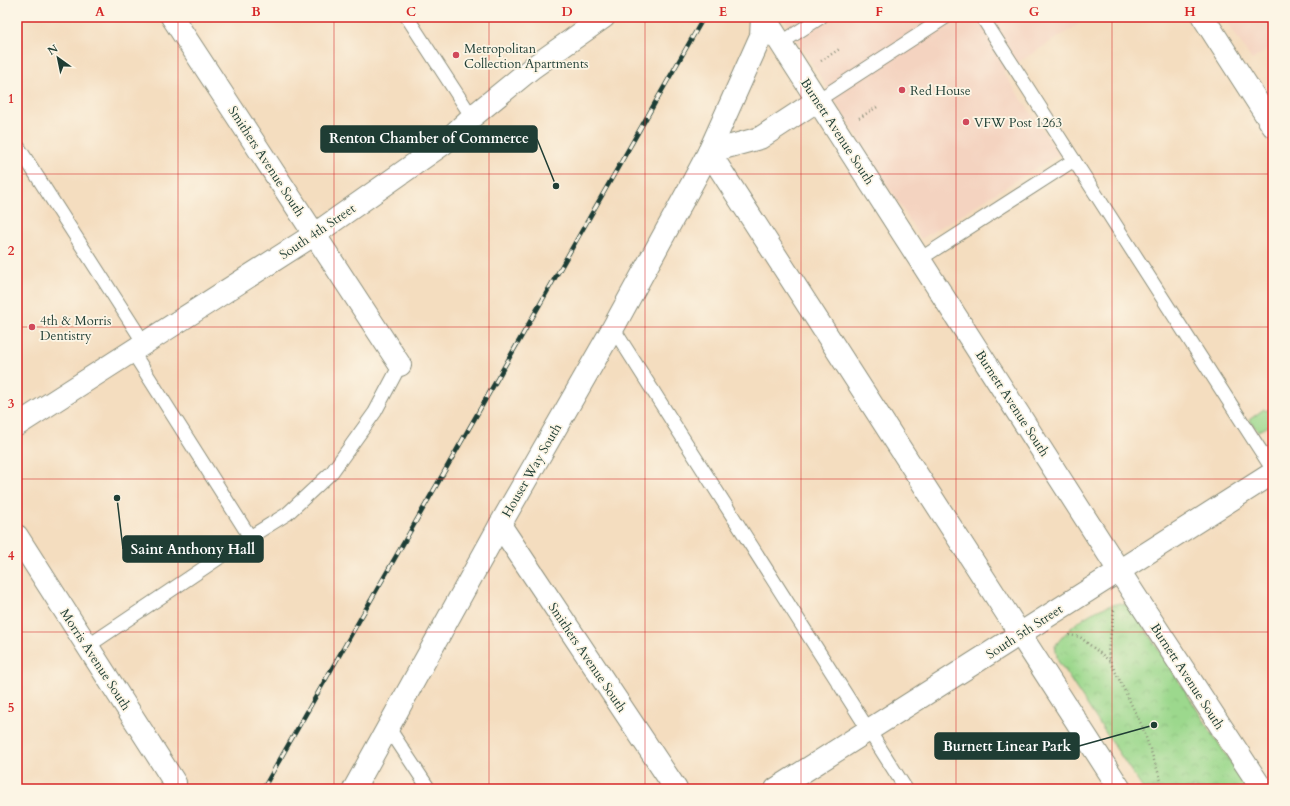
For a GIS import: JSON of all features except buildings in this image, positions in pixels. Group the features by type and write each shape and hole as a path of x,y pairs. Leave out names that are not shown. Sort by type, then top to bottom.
{"street":[{"name":"Smithers Avenue South","path":"172,17 400,365"},
{"name":"South 4th Street","path":"17,425 315,234 443,144 472,117 532,68 604,17"},
{"name":"Burnett Avenue South","path":"763,17 1262,789"},
{"name":"Burnett Avenue South","path":"709,152 761,36 763,17"},
{"path":"1203,17 1273,126"},
{"path":"818,100 760,138 709,152 1120,789"},
{"name":"Houser Way South","path":"354,789 500,525 613,328 709,152"},
{"name":"South 5th Street","path":"776,789 1273,471"},
{"name":"Smithers Avenue South","path":"500,525 676,789"},
{"name":"Morris Avenue South","path":"17,536 175,782"}],"lane":[{"path":"407,17 472,117"},
{"path":"781,43 821,17"},
{"path":"818,100 946,17"},
{"path":"988,19 1074,160 1273,471"},
{"path":"17,145 250,537"},
{"path":"920,259 1074,160"},
{"path":"613,328 906,789"},
{"path":"88,646 286,514 332,472 375,412 400,365"},
{"path":"388,727 429,789"}],"path":[{"path":"819,63 841,48"},
{"path":"856,120 878,106"},
{"path":"1114,607 1108,652 1111,662 1142,726 1164,789"},
{"path":"1069,635 1080,637 1111,662"}],"shaded area":[{"path":"783,17 1090,17 1003,72 1059,154 921,239"},
{"path":"1224,17 1273,17 1273,46 1252,60"}],"green space":[{"path":"1273,406 1273,424 1258,431 1249,420 1264,409 1266,411"},
{"path":"1120,603 1129,606 1133,610 1248,789 1143,789 1058,661 1055,646 1068,630 1083,618 1100,609"}],"railway":[{"path":"263,789 704,17"}],"place":[{"name":"Metropolitan Collection Apartments","path":"456,55"},
{"name":"Red House","path":"902,90"},
{"name":"VFW Post 1263","path":"966,122"},
{"name":"Renton Chamber of Commerce","path":"556,186"},
{"name":"4th & Morris Dentistry","path":"32,327"},
{"name":"Saint Anthony Hall","path":"117,498"},
{"name":"Burnett Linear Park","path":"1154,725"}]}
